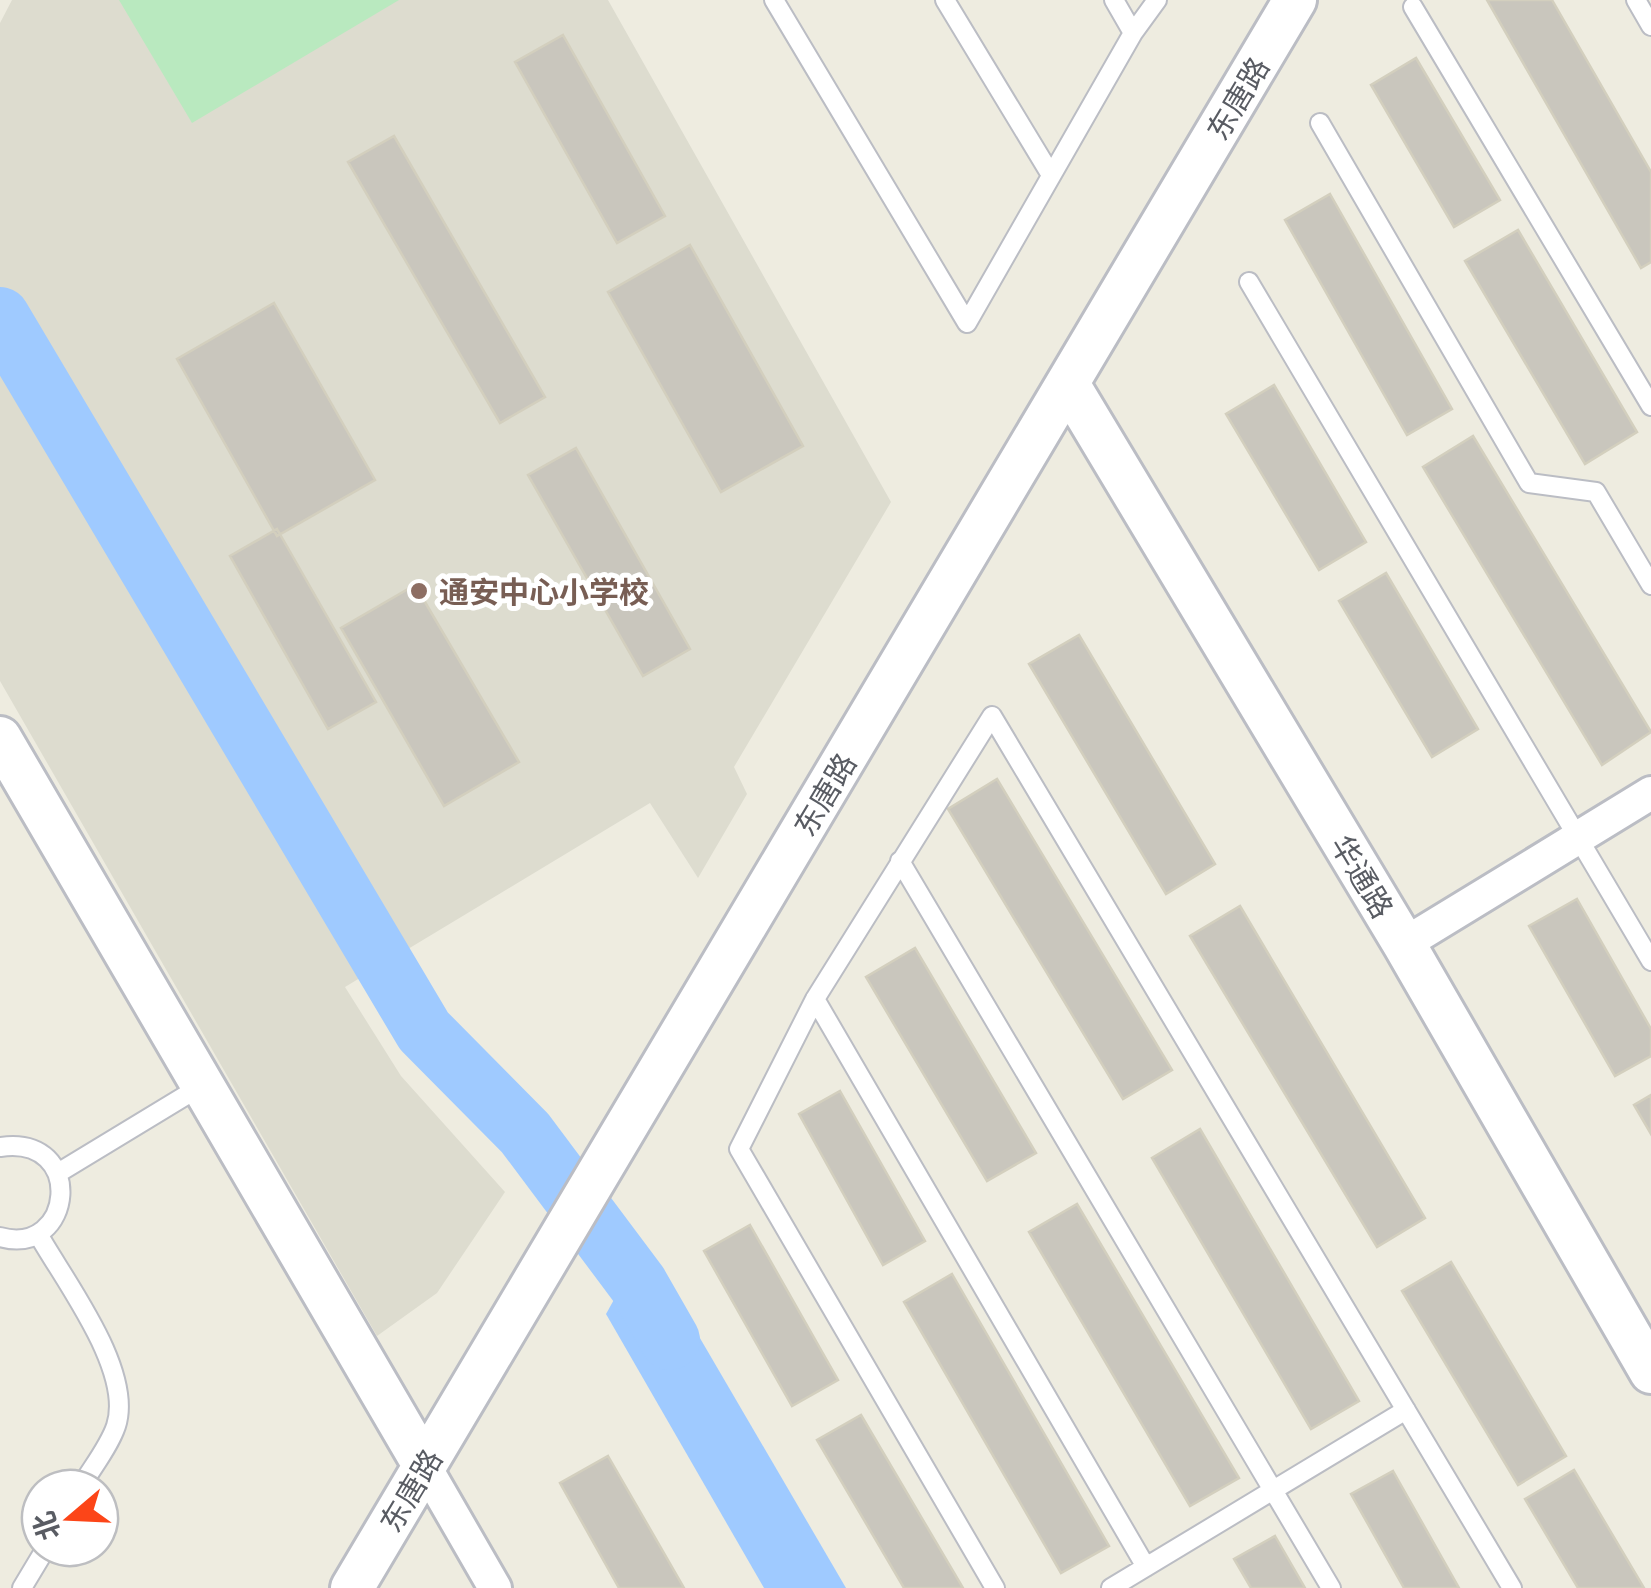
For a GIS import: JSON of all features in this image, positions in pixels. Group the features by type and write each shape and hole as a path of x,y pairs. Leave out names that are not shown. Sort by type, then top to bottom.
{"street":[{"name":"东唐路","path":"352,1588 1295,0"},
{"name":"华通路","path":"1068,384 1404,944 1651,1372"},
{"path":"0,738 496,1588"},
{"path":"1404,944 1651,793"}],"lane":[{"path":"774,0 967,323 1133,33 1157,0"},
{"path":"945,0 1051,175"},
{"path":"1114,0 1133,33"},
{"path":"1636,0 1651,26"},
{"path":"1413,7 1651,406"},
{"path":"1320,123 1528,483 1596,492 1651,585"},
{"path":"1249,282 1651,961"},
{"path":"995,1588 739,1148 815,999 992,716 1512,1588"},
{"path":"900,861 1331,1588"},
{"path":"815,999 1146,1568"},
{"path":"58,1173 203,1085"},
{"path":"0,1147 33,1148 58,1173 60,1206 38,1234 22,1239 0,1236"},
{"path":"38,1234 114,1369 120,1394 116,1426 92,1468"},
{"path":"1111,1588 1406,1410"}],"shaded area":[{"name":"通安中心小学校","path":"12,0 608,0 891,502 734,767 747,794 698,878 650,803 345,987 401,1076 505,1192 437,1293 377,1336 0,681 0,23"}],"green space":[{"path":"119,0 399,0 192,123"}],"water":[{"path":"645,1244 846,1588 764,1588 606,1314"}],"building":[{"path":"1487,0 1552,0 1651,172 1651,262 1641,268"},
{"path":"563,35 665,216 617,243 515,62"},
{"path":"1416,58 1500,200 1454,227 1371,85"},
{"path":"394,136 545,397 500,423 348,162"},
{"path":"1330,194 1452,409 1407,435 1285,220"},
{"path":"1518,230 1637,432 1585,464 1465,261"},
{"path":"690,245 803,446 721,492 608,292"},
{"path":"274,303 375,480 277,536 177,359"},
{"path":"1274,385 1366,542 1319,570 1226,414"},
{"path":"1473,436 1651,732 1602,765 1423,467"},
{"path":"576,448 690,649 643,676 528,475"},
{"path":"277,529 376,702 328,729 230,556"},
{"path":"1386,573 1478,729 1432,757 1339,601"},
{"path":"415,585 519,762 444,806 341,628"},
{"path":"1079,635 1215,864 1166,894 1029,664"},
{"path":"997,779 1172,1070 1123,1099 948,809"},
{"path":"1577,899 1651,1029 1651,1056 1615,1076 1529,926"},
{"path":"1240,906 1425,1218 1377,1247 1190,936"},
{"path":"915,948 1036,1153 987,1181 866,977"},
{"path":"840,1091 925,1241 883,1265 799,1114"},
{"path":"1651,1095 1651,1134 1634,1105"},
{"path":"1200,1129 1359,1401 1311,1429 1152,1158"},
{"path":"1077,1204 1239,1478 1190,1506 1029,1232"},
{"path":"750,1225 838,1380 792,1406 704,1251"},
{"path":"1451,1262 1566,1456 1518,1485 1402,1291"},
{"path":"952,1274 1109,1546 1061,1573 904,1302"},
{"path":"861,1415 963,1588 904,1588 817,1440"},
{"path":"608,1456 684,1588 619,1588 560,1483"},
{"path":"1574,1470 1644,1588 1578,1588 1525,1499"},
{"path":"1393,1471 1459,1588 1404,1588 1351,1494"},
{"path":"1275,1536 1305,1588 1251,1588 1234,1559"}],"waterway":[{"path":"0,317 424,1031 525,1133 638,1284 670,1340"}],"place":[{"name":"通安中心小学校","path":"419,591"}]}
